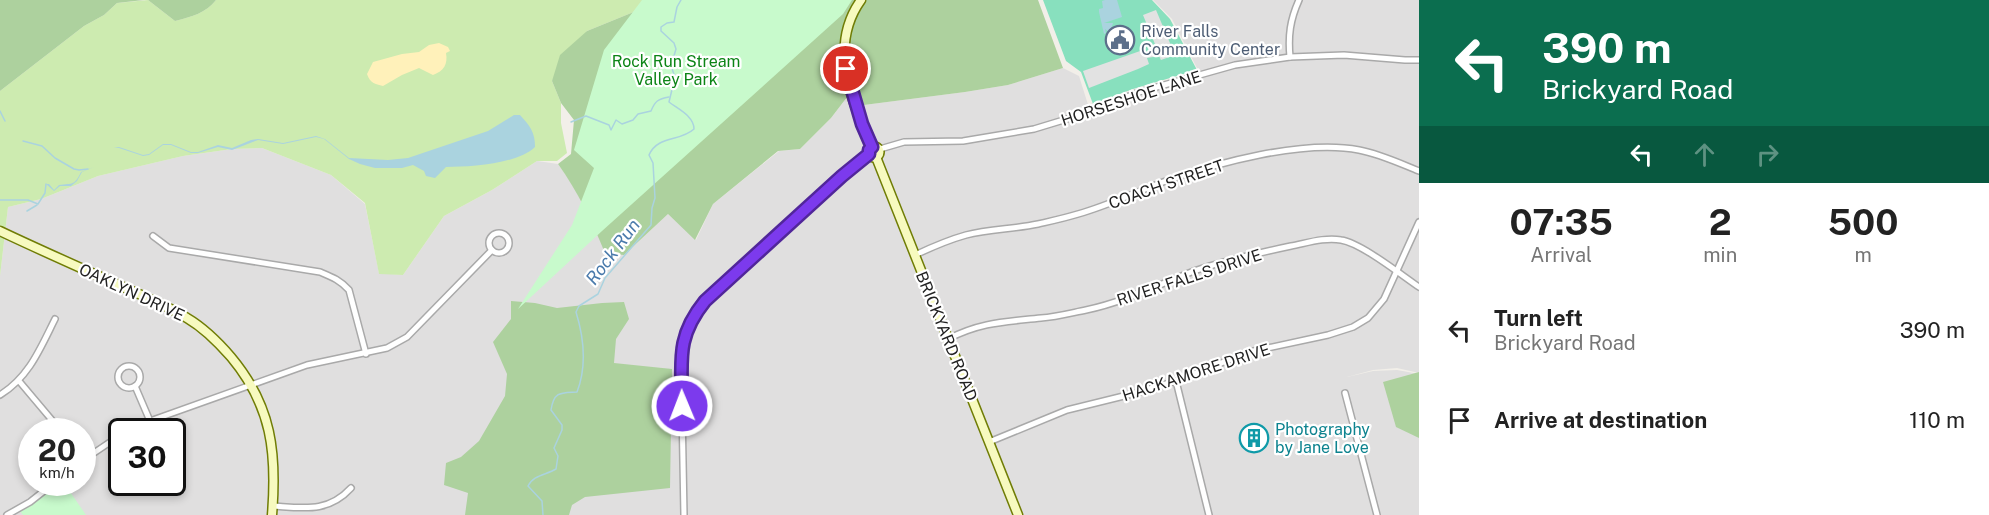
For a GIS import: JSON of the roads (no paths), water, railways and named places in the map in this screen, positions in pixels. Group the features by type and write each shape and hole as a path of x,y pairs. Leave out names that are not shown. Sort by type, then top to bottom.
{"street":[{"name":"BRICKYARD ROAD","path":"861,0 846,27 844,53 854,98 1018,515"},
{"path":"1290,57 1288,37 1290,24 1299,0"},
{"name":"HORSESHOE LANE","path":"684,515 681,355 685,332 705,301 832,185 874,152 904,142 963,141 1034,129 1090,112 1139,92 1235,65 1290,57 1344,54 1419,60"},
{"name":"COACH STREET","path":"915,255 947,241 968,235 1038,224 1080,214 1163,182 1209,168 1301,148 1330,146 1359,150 1379,155 1419,171"},
{"name":"HACKAMORE DRIVE","path":"989,442 1067,410 1176,381 1249,352 1328,335 1353,327 1374,312 1384,298 1419,222"},
{"name":"OAKLYN DRIVE","path":"0,231 172,309 189,318 221,345 252,384 264,410 274,458 272,511"},
{"path":"153,236 169,248 320,272 334,277 349,290 366,354"},
{"name":"RIVER FALLS DRIVE","path":"948,339 967,329 984,324 1045,318 1089,309 1134,296 1226,261 1325,239 1340,239 1355,243 1419,286"},
{"path":"158,418 307,365 387,348 406,337 492,250"},
{"path":"0,395 13,387 27,373 55,319"},
{"path":"133,367 138,371 139,381 135,386 128,388 121,385 118,378 123,368 133,367"},
{"path":"19,381 50,418"},
{"path":"1176,381 1209,515"},
{"path":"135,386 149,418"},
{"path":"1345,393 1377,515"},
{"path":"272,511 325,506 341,498 351,488"},
{"path":"8,515 38,496"}],"water":[{"path":"1117,0 1122,17 1104,23 1113,23 1110,33 1105,29 1104,34 1099,9 1103,8 1102,1"},
{"path":"514,115 520,115 529,126 533,133 535,147 527,153 506,161 446,167 435,178 426,176 424,171 413,165 402,168 375,168 360,164 349,159 324,139 316,137 283,144 258,140 232,150 218,147 198,153 191,153 171,145 163,145 149,155 143,156 114,148 119,147 143,155 149,154 163,144 171,144 191,152 198,152 218,145 232,148 258,139 283,143 316,136 325,139 349,158 388,160 408,158 488,131"},
{"path":"94,167 82,172 71,186 60,186 54,191 46,184 54,190 59,185 73,183 81,172"}],"waterway":[{"name":"Rock Run","path":"543,515 542,501 528,486 536,477 556,469 558,456 554,448 562,425 551,410 552,404 559,394 577,392 582,372 583,352 576,312 579,306 598,294 605,278 651,225 655,198 653,163 649,155 658,144 682,136 694,129 691,120 669,102 675,77 671,66 676,49 674,43 661,31 661,27 674,22 681,0"},
{"path":"571,122 586,116 609,125 611,130 616,120 622,124 633,120 638,114 651,111 657,101 669,97"},
{"path":"0,111 5,121"},
{"path":"23,141 42,146 55,158 74,169 88,169"},
{"path":"0,200 28,200 38,204 45,193 46,184"},
{"path":"27,211 37,205"}],"place":[{"name":"River Falls Community Center","path":"1120,40"},
{"name":"Photography by Jane Love","path":"1254,438"}],"park label":[{"name":"Rock Run Stream Valley Park","path":"676,70"}]}
